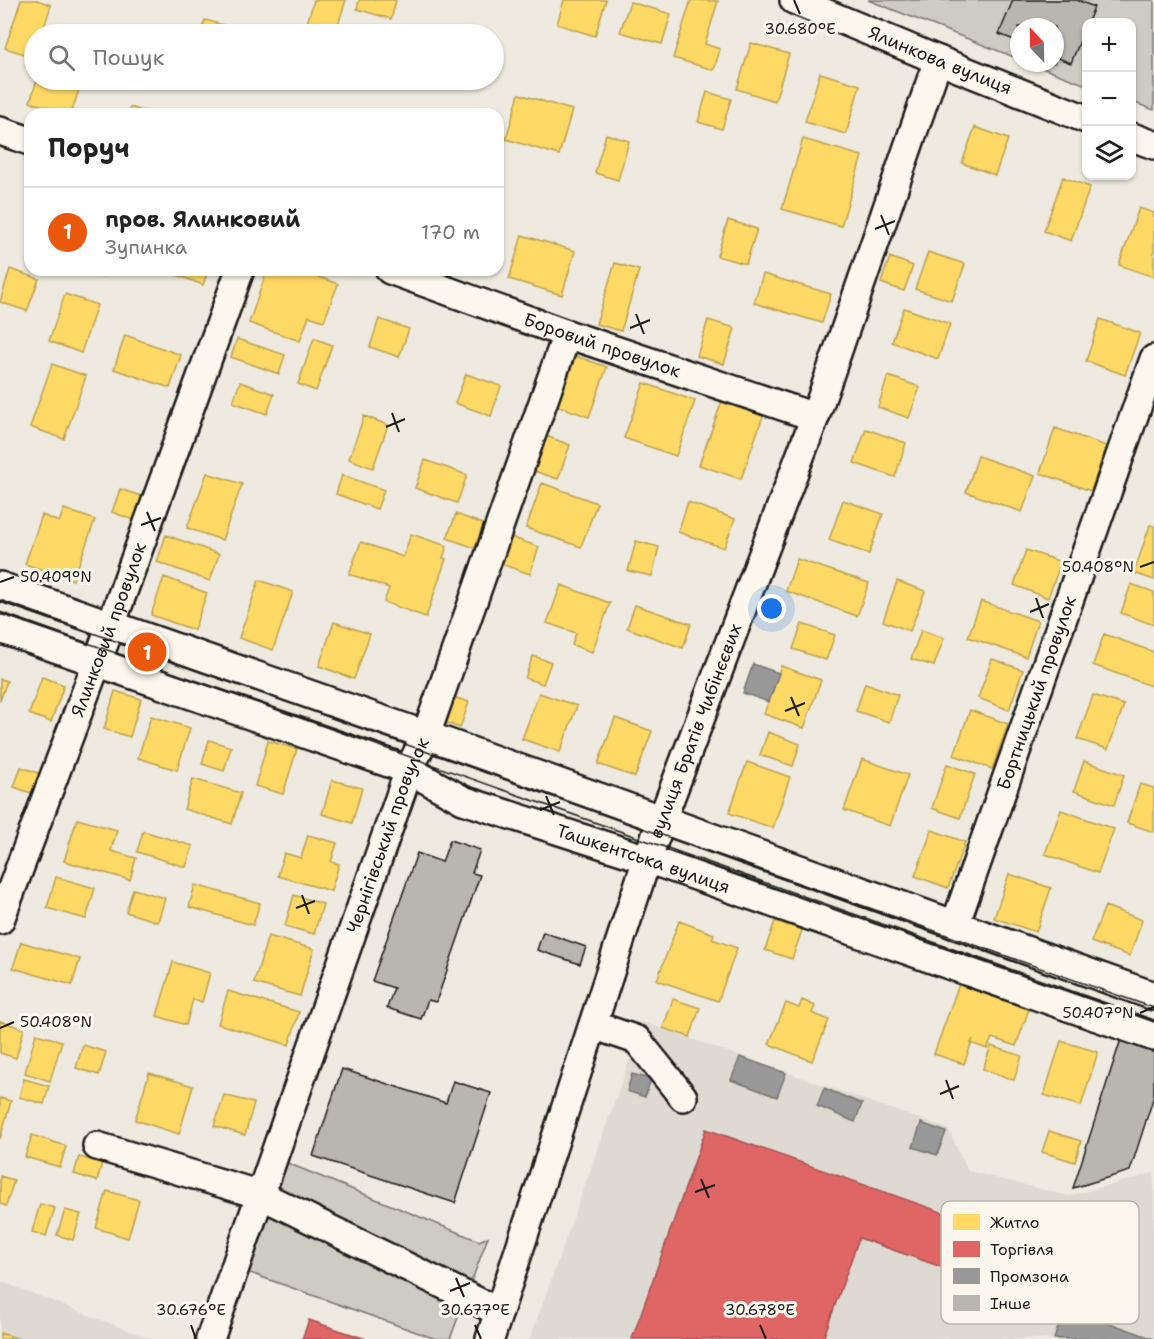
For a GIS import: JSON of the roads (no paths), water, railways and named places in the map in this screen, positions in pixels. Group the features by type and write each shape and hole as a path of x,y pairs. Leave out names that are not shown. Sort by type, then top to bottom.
{"street":[{"name":"Ялинкова вулиця","path":"794,0 1082,117"},
{"name":"вулиця Братів Чибінєєвих","path":"490,1339 647,859 815,417 938,60"},
{"path":"0,131 24,139"},
{"path":"1136,138 1154,145"},
{"name":"Ялинковий провулок","path":"0,920 95,662 111,625 238,276"},
{"name":"Боровий провулок","path":"407,276 567,334 815,417"},
{"name":"Чернігівський провулок","path":"210,1339 409,770 426,735 567,334"},
{"name":"Бортницький провулок","path":"955,925 1154,359"},
{"path":"0,586 426,735 1154,996"},
{"name":"Ташкентська вулиця","path":"0,629 409,770 462,800 647,859 1154,1037"},
{"path":"592,1025 637,1040 683,1097"},
{"path":"97,1146 261,1195 499,1312"}],"tram line":[{"path":"0,600 1154,1008"},
{"path":"0,612 1154,1020"}],"place":[{"name":"пров. Ялинковий","path":"147,652"}]}
